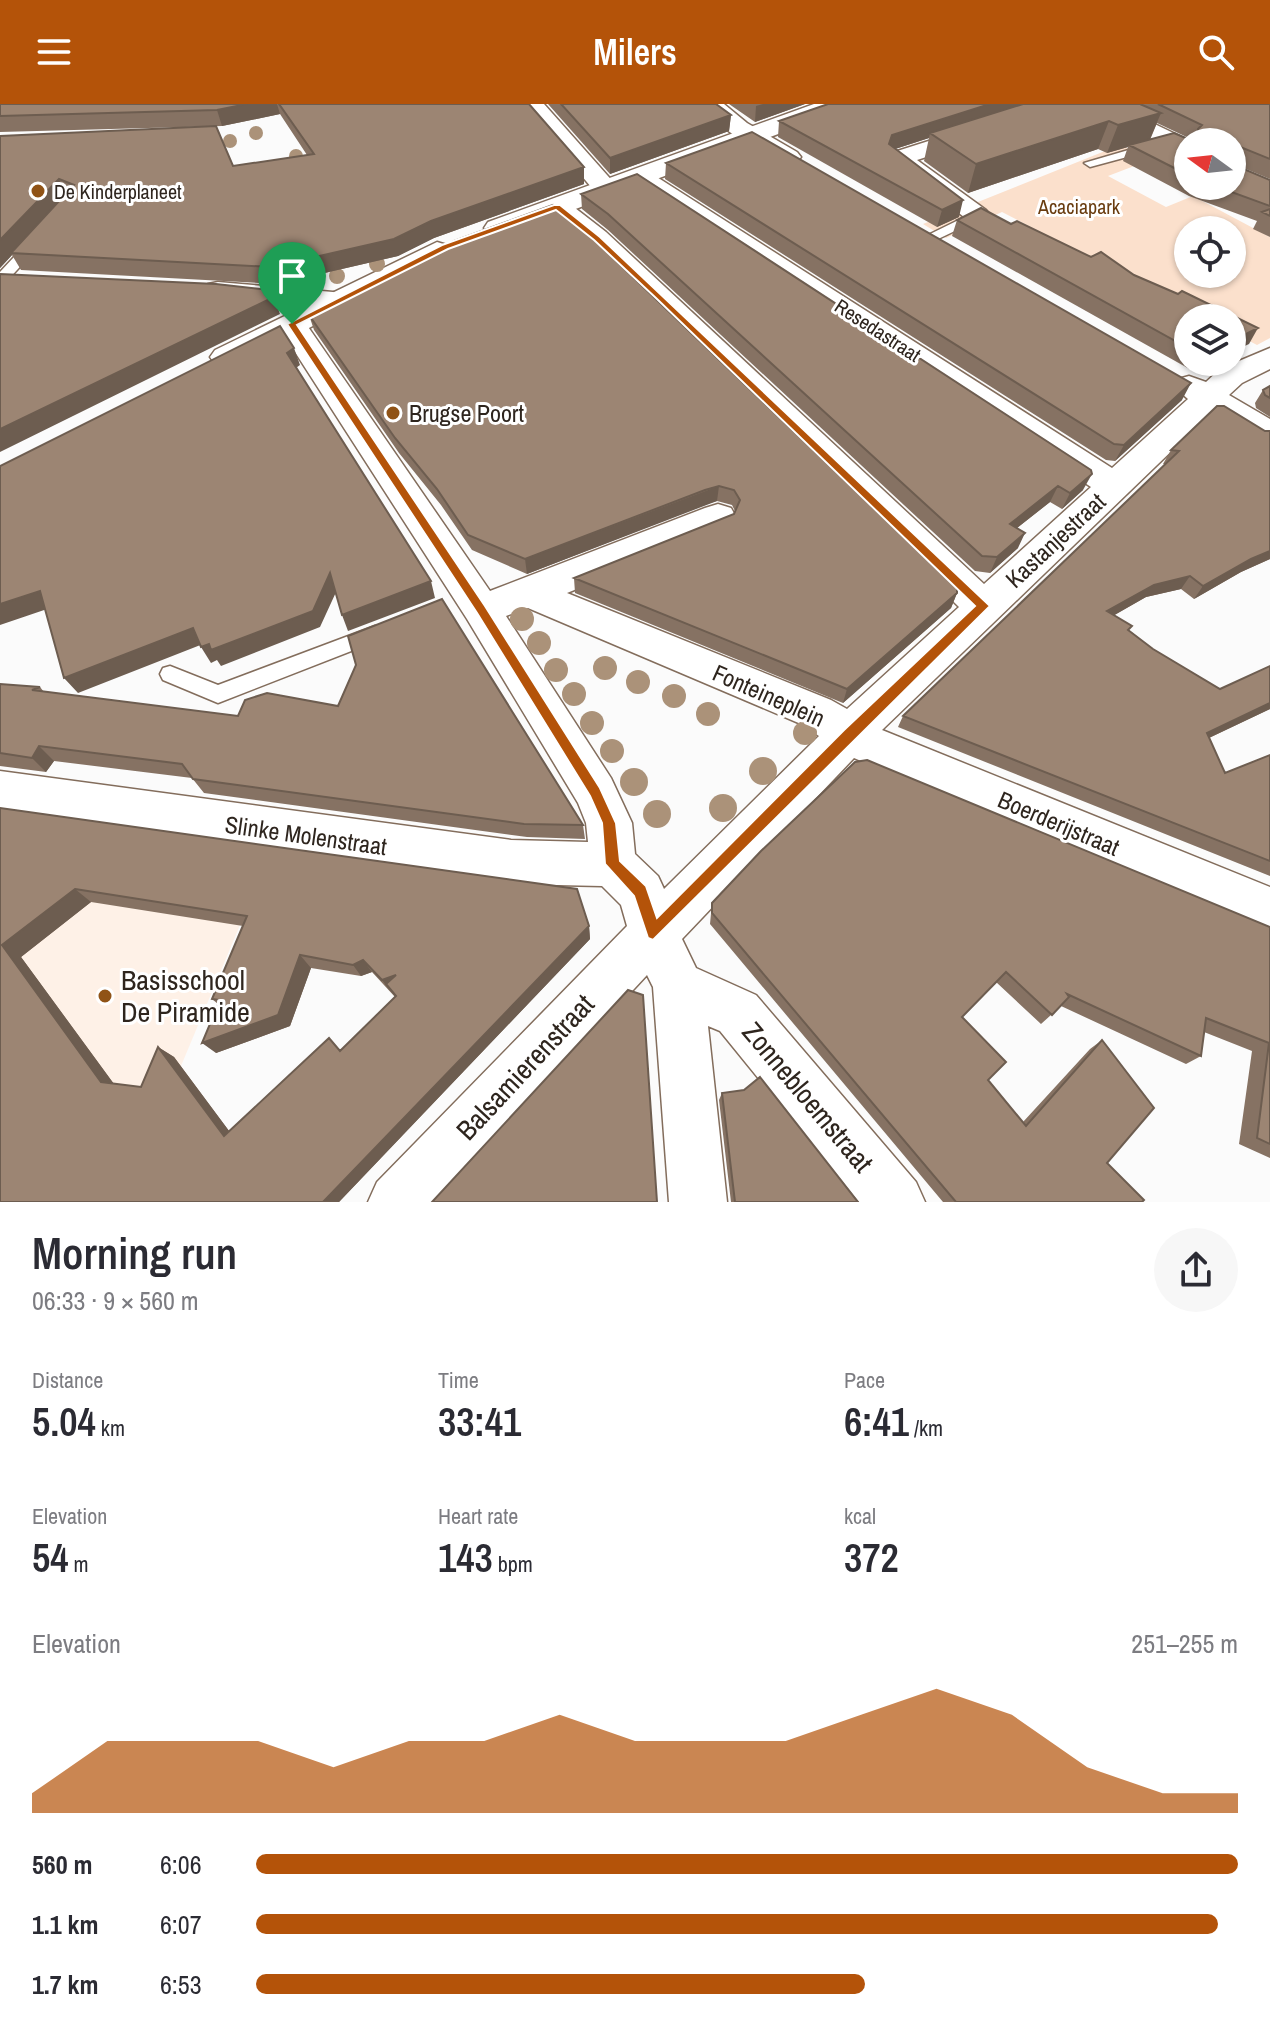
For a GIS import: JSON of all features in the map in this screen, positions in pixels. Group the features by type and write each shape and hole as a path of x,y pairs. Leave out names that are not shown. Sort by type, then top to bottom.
{"street":[{"path":"532,104 606,189"},
{"path":"710,104 750,135 813,171"},
{"path":"203,369 333,301 466,239 837,104"},
{"path":"977,215 899,158 1068,104"},
{"path":"1095,104 1174,143"},
{"name":"Resedastraat","path":"640,177 1114,485"},
{"path":"557,206 597,238 677,313 983,606"},
{"path":"905,222 958,253"},
{"path":"0,280 32,281"},
{"path":"191,289 333,301"},
{"path":"292,324 468,602 595,792 609,823 613,864 641,892 653,932 678,986 698,1202"},
{"name":"Kastanjestraat","path":"849,734 1231,376 1270,357"},
{"path":"1166,372 1270,433"},
{"path":"468,602 529,593 718,517"},
{"name":"Fonteineplein","path":"529,593 816,712 849,734 653,932"},
{"name":"Boerderijstraat","path":"849,734 1270,910"},
{"name":"Slinke Molenstraat","path":"0,791 511,862 613,864"},
{"name":"Balsamierenstraat","path":"397,1202 653,932"},
{"name":"Zonnebloemstraat","path":"678,986 738,1013 896,1202"}],"lane":[{"path":"1090,163 1174,147"},
{"path":"931,237 977,215"},
{"path":"0,280 41,235"},
{"path":"170,674 218,694 396,625"}],"shaded area":[{"name":"Basisschool De Piramide","path":"0,838 268,858 181,1066 207,1102 138,1169 50,1202"}],"green space":[{"name":"Acaciapark","path":"1120,145 1131,150 1174,150 1108,176 1166,207 1183,200 1201,200 1231,216 1174,216 1174,288 1246,288 1246,224 1270,237 1270,338 1257,345 1246,339 1246,304 1178,304 1002,212 946,238 923,224"}],"building":[{"path":"0,104 247,104 217,110 0,116"},
{"path":"279,104 529,104 584,167 431,221 394,239 271,267 11,253 74,185 59,179 0,240 0,136 216,126 233,166 314,154"},
{"path":"561,104 716,104 731,115 610,158"},
{"path":"828,104 990,104 892,135 889,144 963,200 942,210 779,121"},
{"path":"1023,104 1140,104 1161,113 1118,125 1109,121 976,164 930,133"},
{"path":"1158,104 1270,104 1270,159 1246,149 1246,128 1199,128 1202,125"},
{"path":"752,132 1191,383 1124,445 1114,444 666,163"},
{"path":"1174,133 1174,168 1129,145"},
{"path":"1246,170 1270,180 1270,206 1246,197"},
{"path":"637,174 1091,470 1092,474 1070,493 1058,486 1010,524 1025,533 997,557 982,556 608,214 581,194"},
{"path":"553,205 585,231 957,588 957,593 847,689 574,578 734,514 740,500 734,490 719,486 705,490 525,559 468,535 309,315 454,241"},
{"path":"981,208 1011,224 1017,221 1091,257 1101,252 1134,275 1178,294 1182,291 1209,304 1174,304 1174,340 957,220"},
{"path":"0,274 216,284 269,290 274,297 0,429"},
{"path":"1246,322 1258,328 1246,334"},
{"path":"280,326 294,348 287,353 431,581 342,615 330,573 313,611 211,650 209,644 201,647 193,628 64,678 40,591 0,604 0,466"},
{"path":"1270,386 1270,398 1263,390"},
{"path":"1217,406 1224,406 1270,431 1270,551 1203,586 1190,576 1154,585 1107,611 1132,626 1128,630 1153,649 1220,689 1270,666 1270,703 1207,733 1225,773 1270,755 1270,861 903,716 1179,451 1171,450"},
{"path":"442,599 583,825 524,824 193,779 182,764 39,746 32,758 0,753 0,684 238,716 245,700 267,693 338,706 356,665 348,636"},
{"path":"867,760 1270,927 1270,1144 1257,1138 1269,1043 1206,1018 1201,1056 1067,994 1069,997 1052,1015 1006,972 962,1017 1006,1062 988,1080 1026,1126 1102,1040 1154,1108 1107,1163 1144,1200 956,1202 712,913 712,903 761,851 855,762"},
{"path":"0,808 577,889 589,926 323,1202 0,1202","holes":["75,889 247,916 212,999 220,1000 202,1043 278,1015 300,955 353,965 363,960 382,980 396,975 386,984 396,996 340,1051 329,1038 224,1136 158,1047 141,1087 101,1082 2,945"]},
{"path":"628,990 643,995 657,1202 432,1202"},
{"path":"760,1077 858,1202 735,1202 722,1093 744,1090"}],"place":[{"name":"De Kinderplaneet","path":"38,191"},
{"name":"Brugse Poort","path":"393,413"},
{"name":"Basisschool De Piramide","path":"105,996"}],"route":[{"path":"557,206 597,238 660,297 983,606 849,734 653,932 641,892 613,864 609,823 595,792 481,609 292,324 445,247 557,206"}]}
